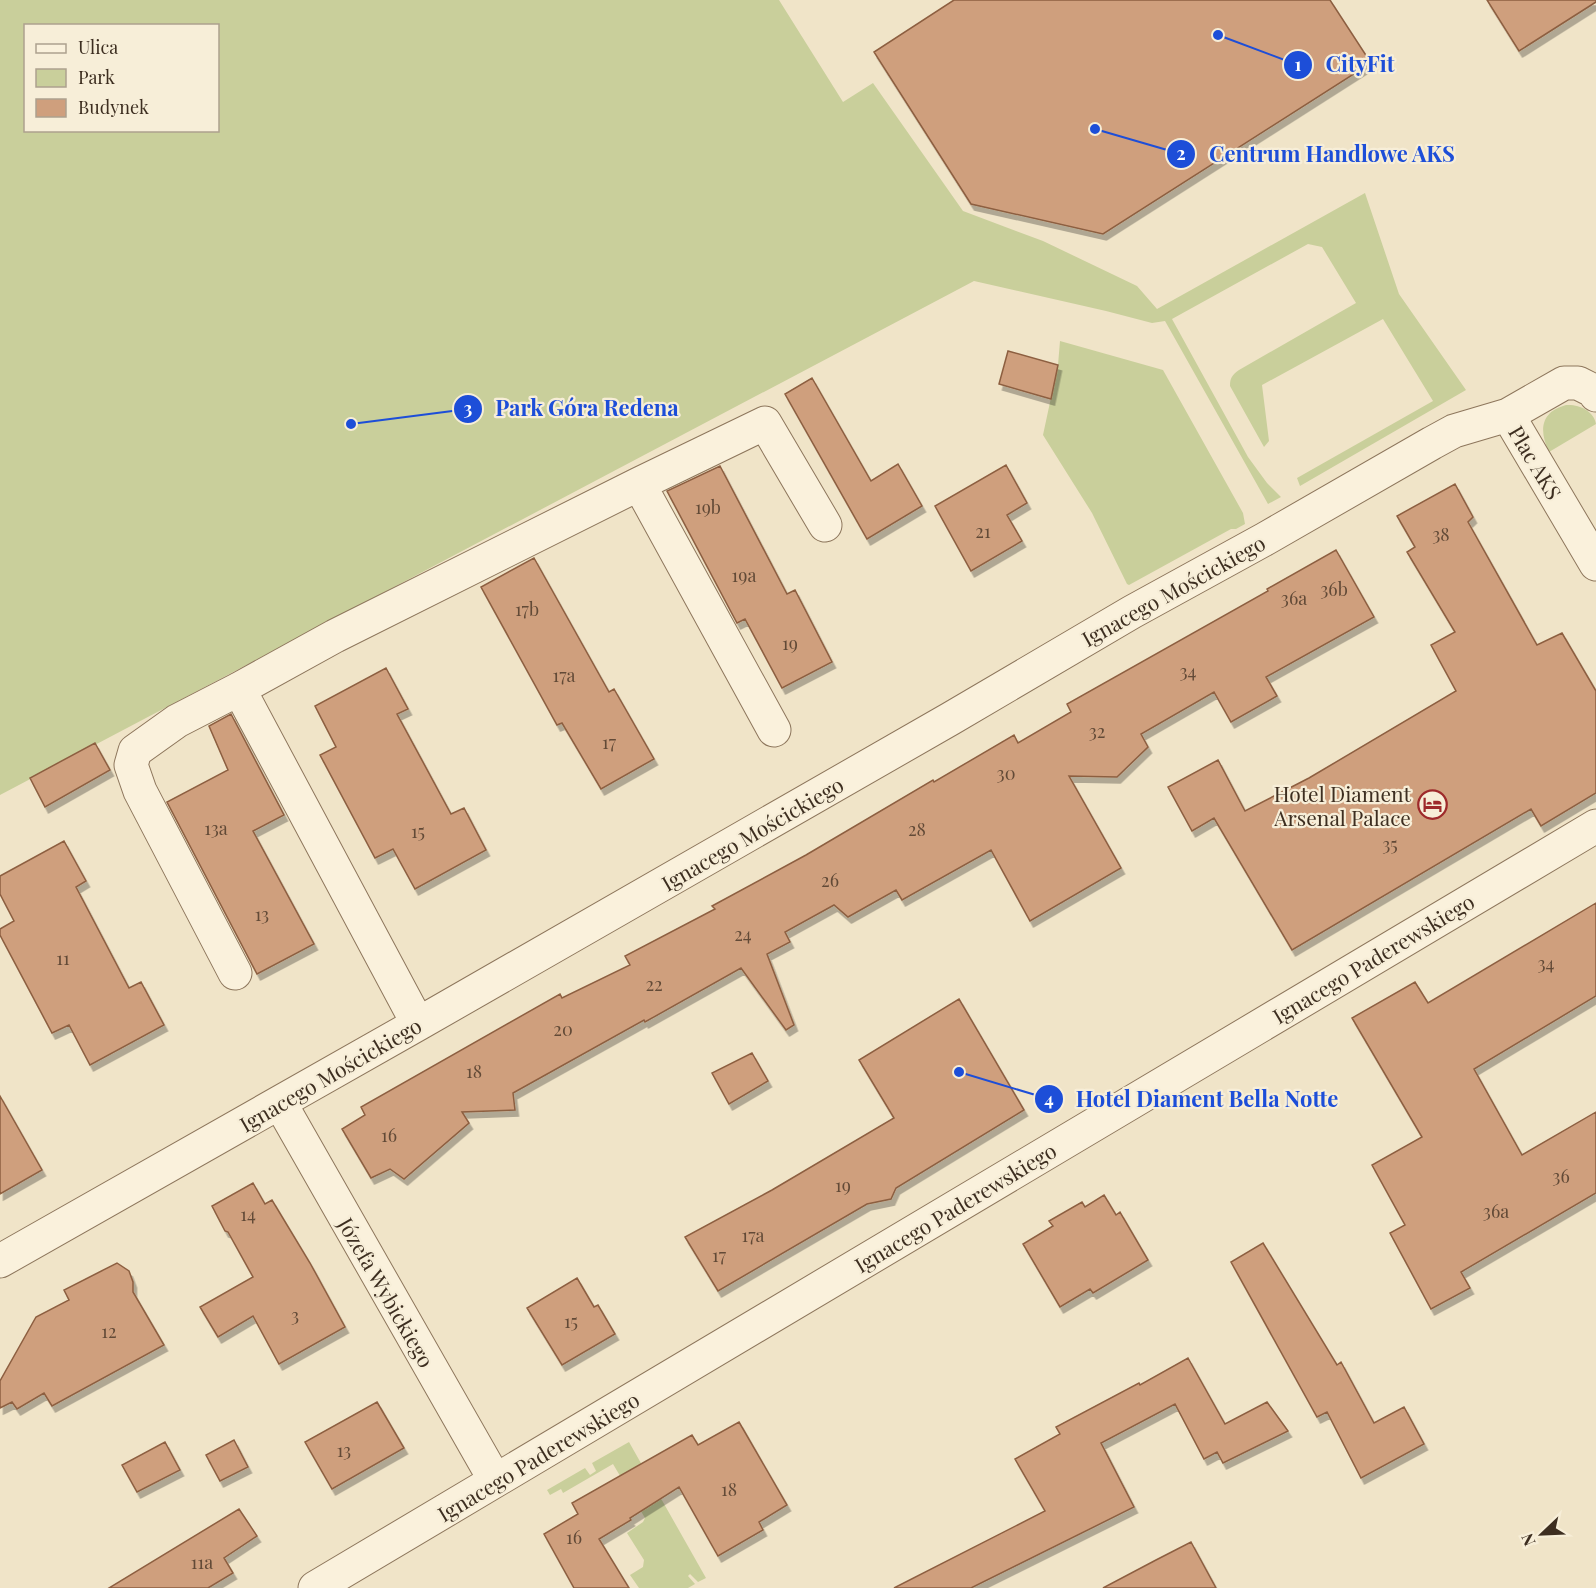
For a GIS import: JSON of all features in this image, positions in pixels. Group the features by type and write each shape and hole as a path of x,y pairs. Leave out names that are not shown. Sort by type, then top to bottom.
{"street":[{"name":"Plac AKS","path":"1596,395 1578,383 1564,383 1508,415 1596,564"},
{"name":"Ignacego Mościckiego","path":"0,1261 979,703 1131,612 1265,539 1432,443 1454,431 1508,415"},
{"path":"235,973 140,791 131,765 135,751 177,721 335,636 765,423 825,525"},
{"path":"639,484 774,730"},
{"path":"239,689 418,1024"},
{"name":"Ignacego Paderewskiego","path":"315,1588 1596,826"},
{"name":"Józefa Wybickiego","path":"280,1103 495,1480"}],"green space":[{"path":"0,0 779,0 843,102 873,83 963,211 1043,241 1137,286 1157,309 1365,193 1399,294 1466,390 1300,486 1297,478 1433,401 1383,319 1262,385 1269,441 1264,447 1230,386 1231,379 1239,370 1356,303 1322,247 1308,244 1172,319 1248,457 1267,483 1281,497 1268,504 1165,321 1152,323 974,281 0,795"},
{"path":"1060,341 1163,370 1243,513 1245,524 1231,529 1129,585 1127,584 1092,513 1043,435 1058,365"},
{"path":"1566,405 1585,409 1595,419 1596,424 1549,452 1544,437 1544,423 1551,412"},
{"path":"629,1442 706,1578 698,1582 690,1574 688,1576 695,1584 688,1588 639,1588 630,1575 643,1567 644,1560 627,1533 645,1518 613,1464 563,1493 561,1489 550,1495 547,1490 585,1468 590,1475 596,1471 592,1463"}],"building":[{"path":"954,0 1330,0 1371,63 1103,234 971,204 874,52"},
{"path":"1487,0 1596,0 1596,2 1519,51"},
{"path":"1008,351 1058,365 1051,399 999,384"},
{"path":"812,378 871,481 898,464 922,506 867,539 785,394"},
{"path":"1006,465 1027,503 1007,515 1022,541 971,571 935,506"},
{"path":"720,466 787,594 795,590 832,662 782,688 745,619 737,623 667,491"},
{"path":"1455,484 1473,517 1468,522 1537,645 1562,633 1596,691 1596,793 1541,826 1531,809 1292,950 1214,818 1192,831 1168,787 1218,760 1245,811 1309,778 1456,691 1431,645 1455,632 1407,552 1415,547 1397,516"},
{"path":"1336,550 1374,617 1266,677 1277,696 1231,722 1214,692 1141,734 1148,747 1117,777 1069,776 1121,868 1030,921 991,850 902,900 896,890 848,917 834,905 785,932 790,942 767,954 794,1025 786,1030 741,968 513,1093 515,1110 462,1112 469,1123 404,1179 390,1169 371,1178 342,1129 365,1115 361,1107 560,994 562,998 630,965 625,956 715,909 712,906 806,855 1014,735 1018,743 1071,712 1067,704"},
{"path":"534,558 609,692 614,689 654,759 601,789 562,723 557,725 481,587"},
{"path":"386,668 408,709 397,714 451,814 464,808 486,850 415,889 393,849 375,858 320,755 336,747 315,706"},
{"path":"231,714 284,815 253,831 314,944 257,974 167,802 228,770 209,726"},
{"path":"95,743 110,770 45,807 30,778"},
{"path":"64,841 86,881 76,887 129,988 141,982 164,1025 90,1065 69,1025 52,1033 0,935 0,929 14,921 0,894 0,876"},
{"path":"1596,903 1596,996 1474,1069 1522,1155 1596,1112 1596,1193 1461,1272 1470,1288 1431,1309 1390,1233 1405,1225 1372,1165 1422,1137 1352,1018 1415,982 1428,1003"},
{"path":"959,999 1024,1110 896,1188 891,1199 867,1204 718,1291 685,1237 772,1190 894,1118 859,1060"},
{"path":"752,1053 768,1081 729,1104 712,1073"},
{"path":"0,1096 42,1170 0,1194"},
{"path":"253,1183 265,1204 272,1200 345,1327 279,1364 253,1316 218,1337 200,1307 253,1277 212,1206"},
{"path":"1104,1195 1116,1215 1120,1212 1148,1260 1093,1293 1090,1289 1060,1307 1023,1244 1053,1226 1049,1221 1082,1202 1085,1207"},
{"path":"1263,1243 1337,1365 1341,1362 1374,1423 1404,1407 1424,1444 1361,1478 1327,1412 1317,1417 1231,1262"},
{"path":"117,1263 129,1271 133,1282 133,1292 164,1345 52,1406 44,1393 17,1409 12,1402 0,1408 0,1381 36,1317 69,1300 64,1290"},
{"path":"577,1278 594,1307 598,1305 615,1334 562,1365 527,1308"},
{"path":"1188,1358 1225,1424 1267,1402 1288,1431 1223,1463 1217,1452 1204,1459 1175,1404 1101,1443 1134,1507 971,1588 894,1588 1045,1511 1015,1459 1060,1434 1056,1427"},
{"path":"377,1402 404,1448 332,1489 305,1442"},
{"path":"739,1422 787,1505 759,1522 763,1530 718,1556 679,1487 599,1539 629,1588 574,1588 544,1534 578,1514 572,1503 692,1435 698,1445"},
{"path":"234,1440 248,1467 220,1481 206,1455"},
{"path":"165,1442 180,1470 137,1492 122,1465"},
{"path":"239,1509 257,1536 224,1558 233,1573 208,1588 109,1588"},
{"path":"1191,1542 1216,1588 1103,1588 1156,1560"}],"place":[{"name":"CityFit","path":"1218,35"},
{"name":"Centrum Handlowe AKS","path":"1095,129"},
{"name":"Park Góra Redena","path":"351,424"},
{"name":"Hotel Diament Arsenal Palace","path":"1432,805"},
{"name":"Hotel Diament Bella Notte","path":"959,1072"}]}
